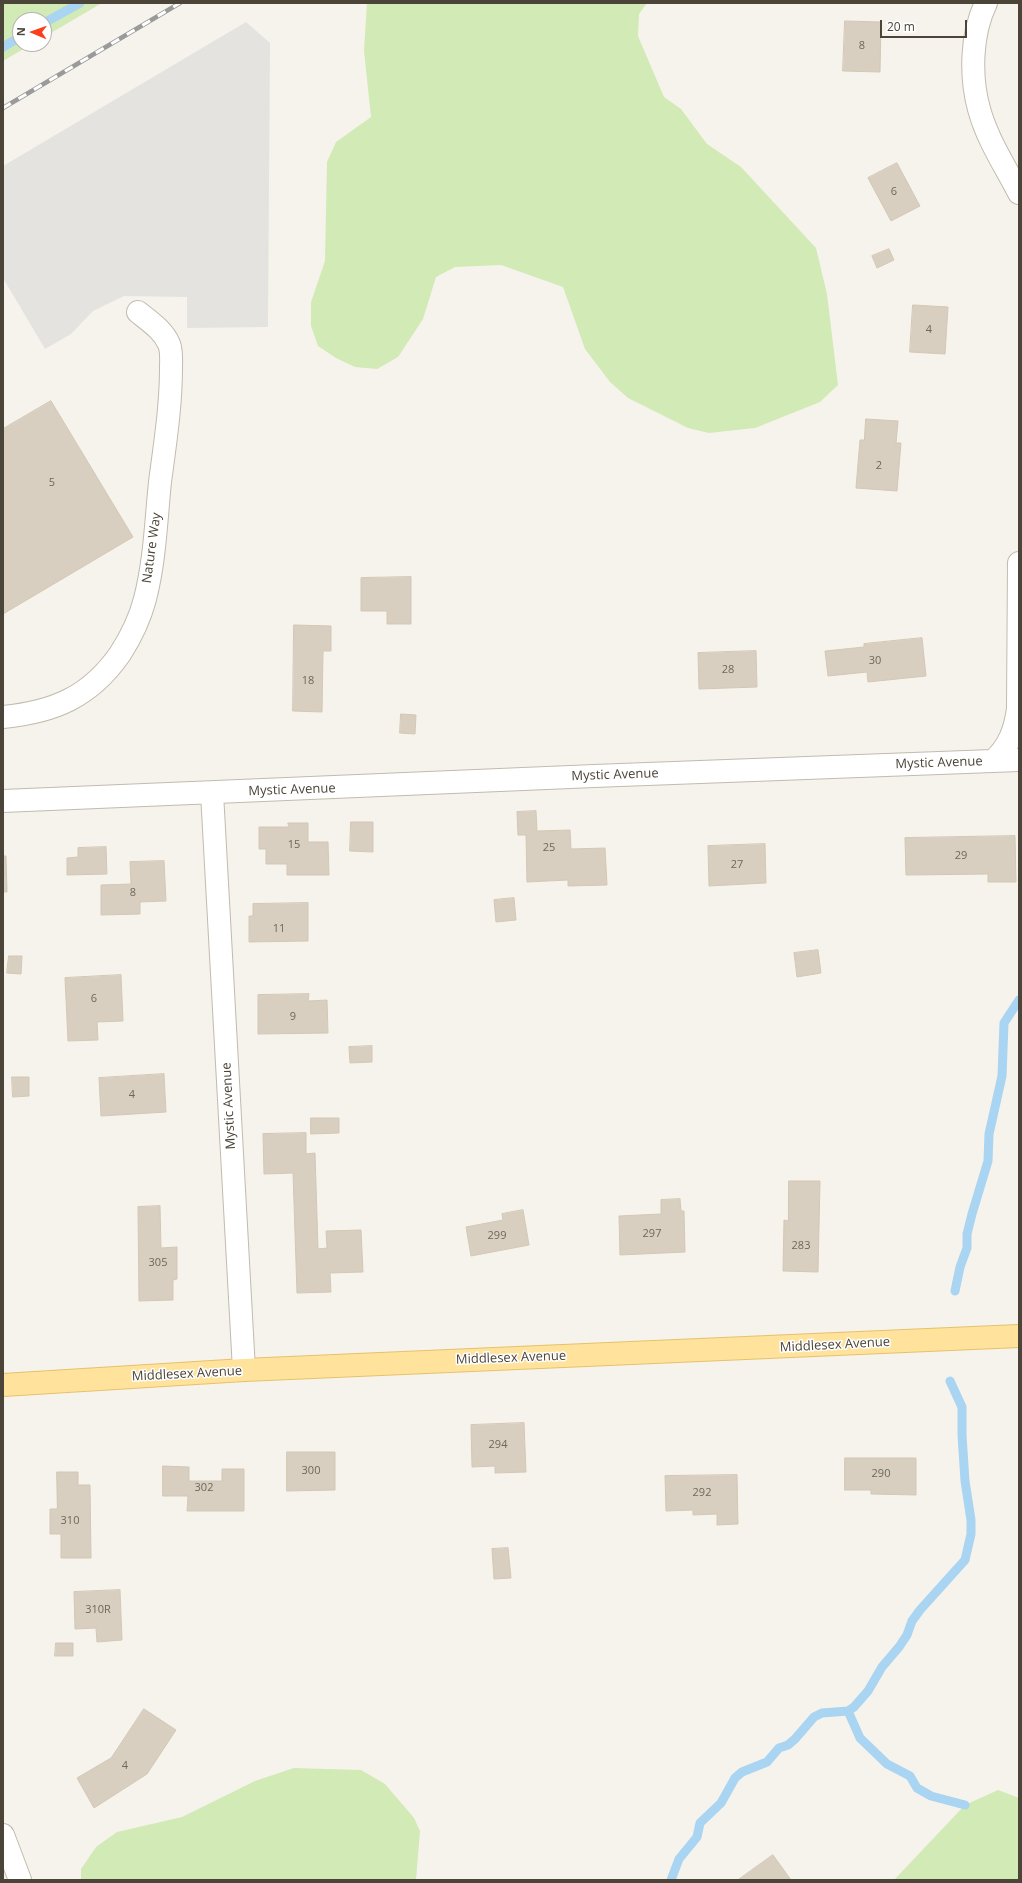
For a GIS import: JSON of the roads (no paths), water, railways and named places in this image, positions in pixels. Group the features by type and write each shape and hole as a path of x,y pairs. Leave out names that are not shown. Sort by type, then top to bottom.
{"main road":[{"name":"Middlesex Avenue","path":"3,1385 244,1370 1019,1336"}],"street":[{"path":"986,3 978,27 974,50 975,90 984,124 1019,193"},
{"name":"Nature Way","path":"3,718 35,714 47,710 74,697 92,685 108,668 128,641 144,600 153,552 170,402 171,353 169,344 156,326 138,312"},
{"path":"993,761 1002,753 1008,744 1016,721 1018,709 1019,563"},
{"name":"Mystic Avenue","path":"3,801 1019,760"},
{"name":"Mystic Avenue","path":"212,793 244,1370"},
{"path":"3,1835 20,1880"}],"waterway":[{"path":"52,19 80,3"},
{"path":"3,47 12,42"},
{"path":"955,1291 960,1267 967,1248 967,1234 972,1214 988,1161 989,1134 1002,1076 1004,1023 1019,1000"},
{"path":"671,1880 679,1859 697,1837 700,1823 721,1803 735,1778 742,1772 767,1762 779,1748 788,1745 795,1739 814,1717 822,1713 848,1711 854,1707 868,1691 882,1667 899,1647 907,1635 912,1621 920,1610 965,1560 971,1534 971,1520 965,1481 962,1407 950,1381"},
{"path":"848,1711 860,1738 887,1764 910,1776 917,1788 931,1796 965,1805"}],"railway":[{"path":"3,108 180,3"}]}
